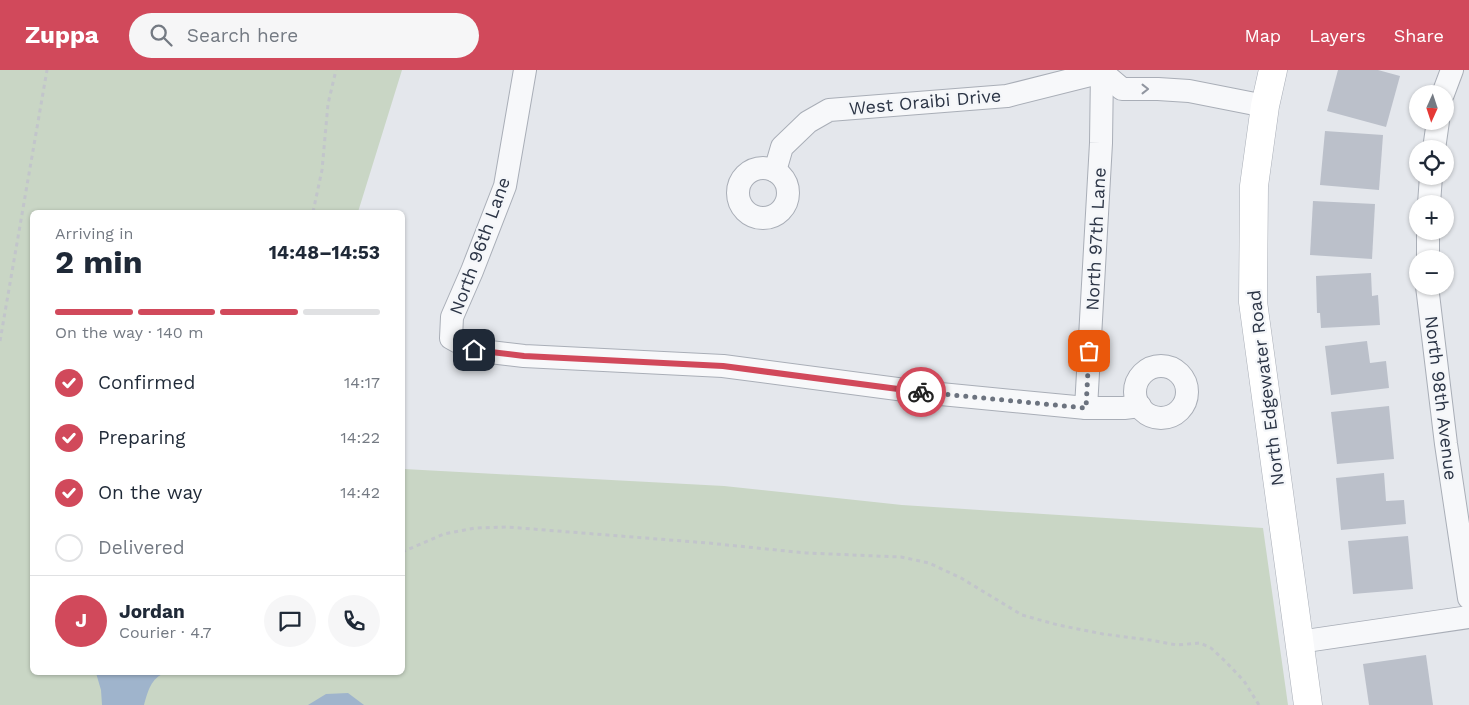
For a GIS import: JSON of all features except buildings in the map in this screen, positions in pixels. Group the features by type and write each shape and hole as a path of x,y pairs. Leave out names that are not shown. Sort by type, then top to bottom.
{"street":[{"name":"North 96th Lane","path":"525,70 505,186 452,317 451,338 474,350 524,356 723,366 920,392 1086,408"},
{"path":"1446,85 1452,70"},
{"path":"1103,71 1122,89 1189,91 1265,106"},
{"name":"West Oraibi Drive","path":"775,171 782,148 808,122 829,110 1007,96 1103,71"},
{"name":"North 97th Lane","path":"1086,408 1101,143 1103,71"},
{"name":"North Edgewater Road","path":"1268,71 1254,186 1253,302 1308,705"},
{"name":"North 98th Avenue","path":"1428,295 1446,444 1469,598"},
{"path":"1086,408 1140,406"},
{"path":"1299,642 1469,617"}],"path":[{"path":"0,342 47,70"},
{"path":"313,210 322,170 328,104 336,70"},
{"path":"405,551 444,534 475,528 507,527 806,553 901,558 929,563 961,578 1022,615 1058,625 1177,645 1200,644 1211,648 1244,681 1259,705"}],"green space":[{"path":"0,70 402,70 359,210 30,210 30,675 405,675 405,469 724,486 902,505 1263,528 1288,705 0,705"}],"water":[{"path":"97,675 160,675 153,682 144,705 102,705 101,690"},
{"path":"348,693 364,705 308,705 326,694"}],"way so far":[{"path":"921,392 1086,408 1089,351"}],"route":[{"path":"474,350 524,356 723,366 921,392"}]}
